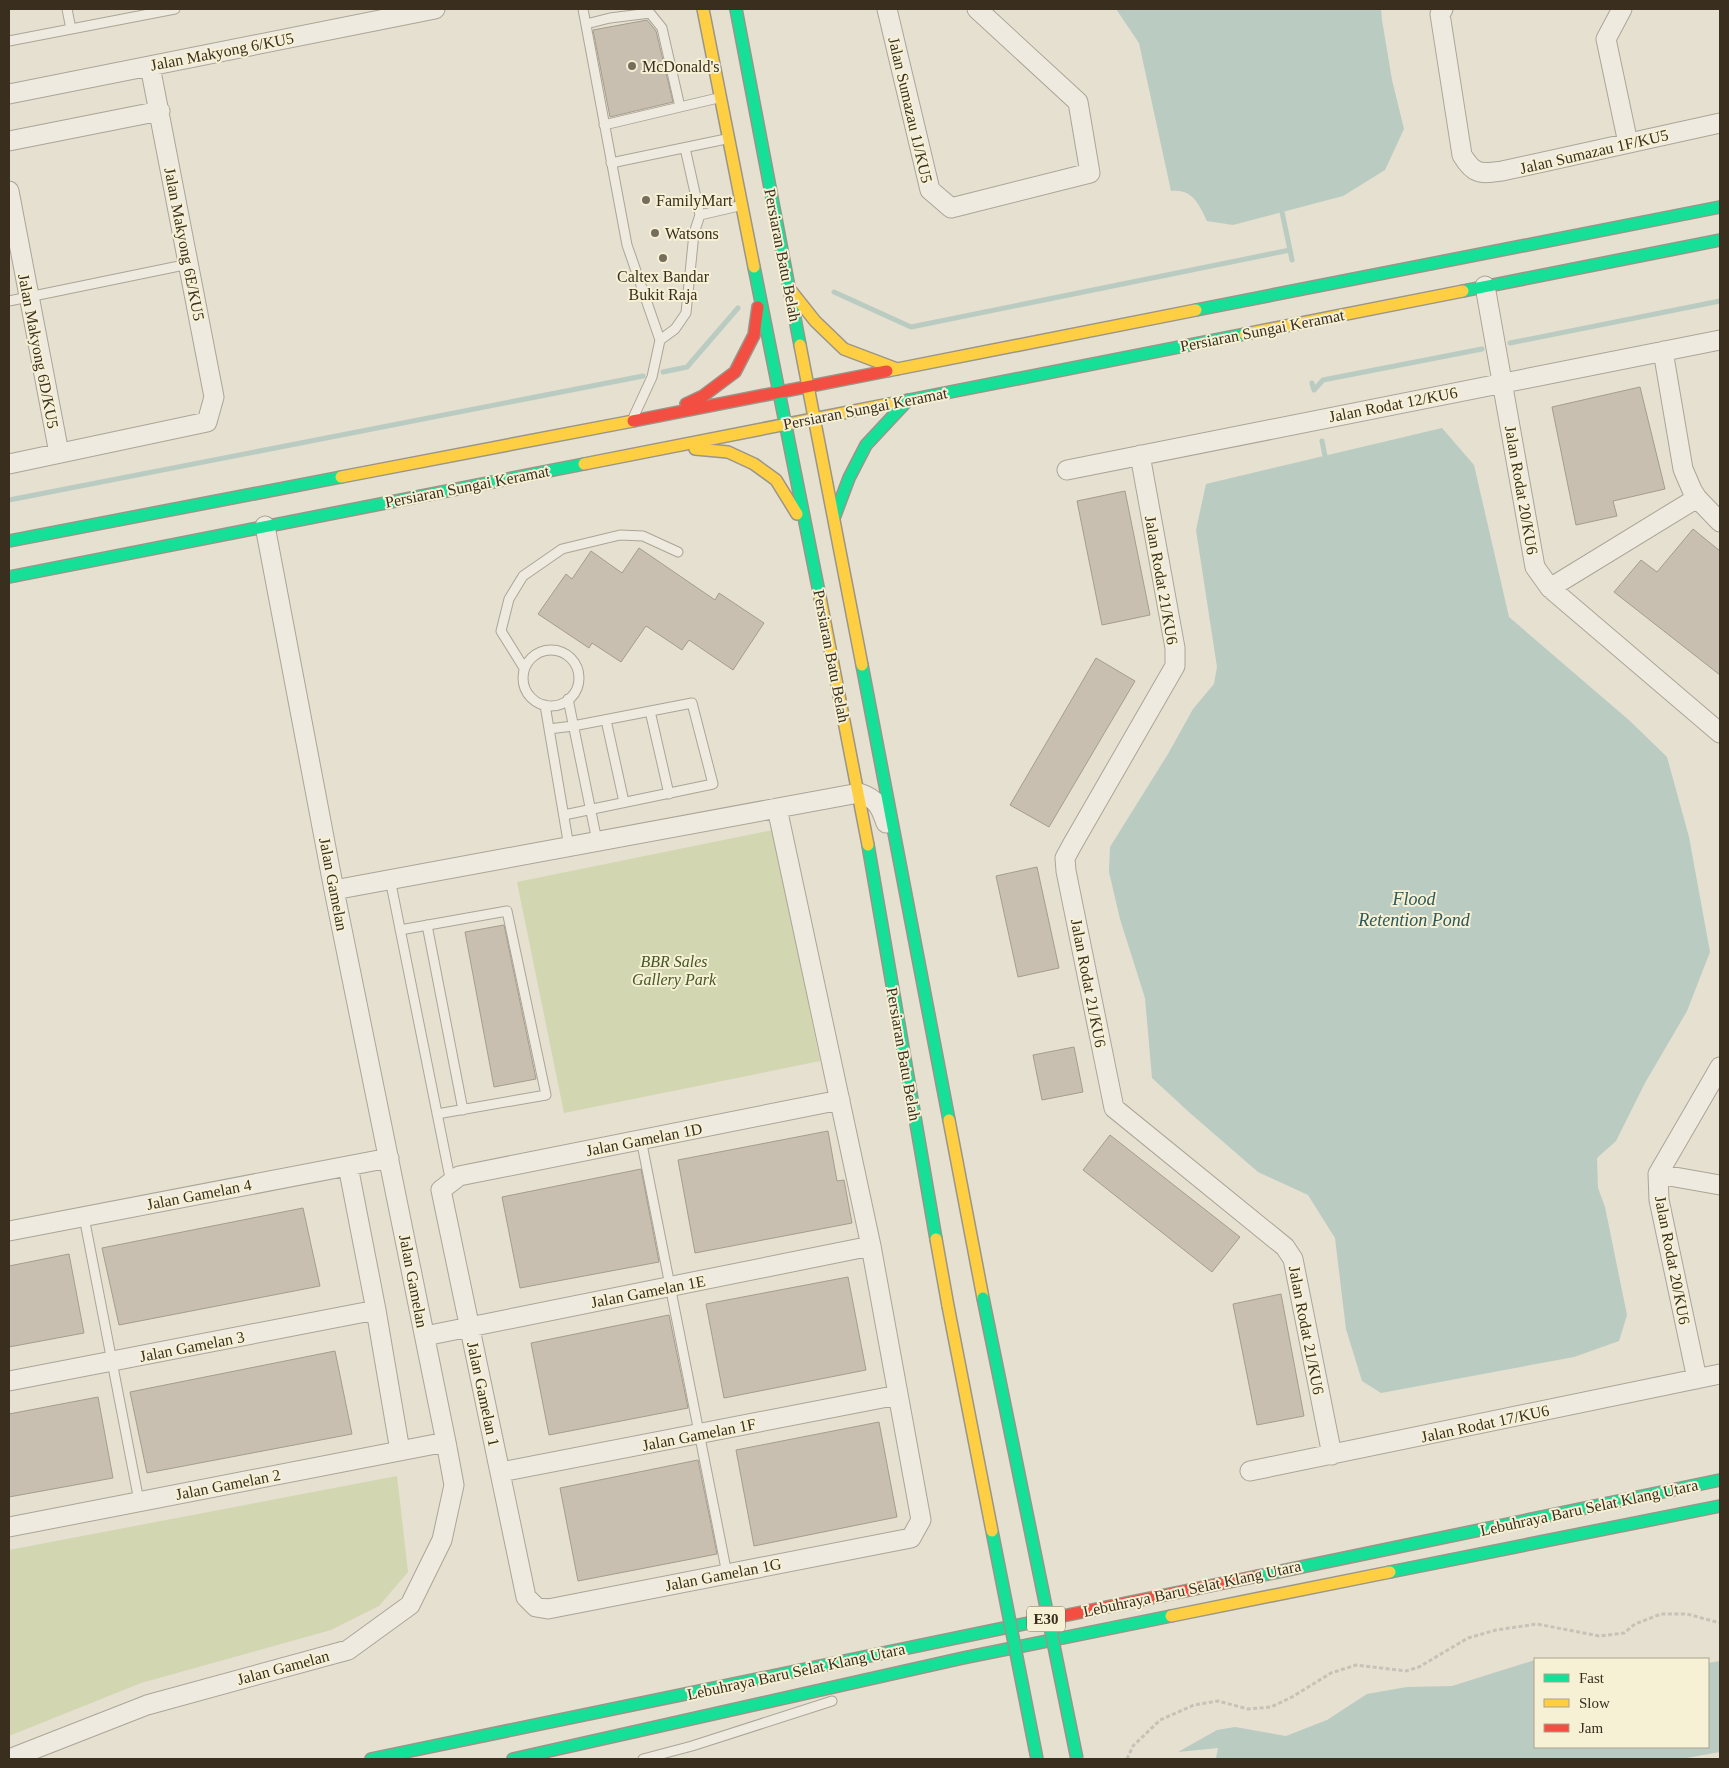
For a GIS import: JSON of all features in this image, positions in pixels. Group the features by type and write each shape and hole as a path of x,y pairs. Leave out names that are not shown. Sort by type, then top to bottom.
{"main road":[{"name":"Persiaran Batu Belah","path":"703,9 859,793 948,1306 1037,1759"},
{"name":"Persiaran Batu Belah","path":"741,10 790,290 896,848 1077,1759"},
{"name":"Persiaran Sungai Keramat","path":"9,541 808,387 1720,207"},
{"name":"Persiaran Sungai Keramat","path":"9,577 1720,240"},
{"path":"790,290 815,321 844,349 897,369"},
{"path":"663,415 703,396 735,372 754,335 760,296"},
{"path":"834,519 849,478 866,444 908,400"},
{"path":"671,446 728,452 754,464 776,480 806,530"},
{"name":"Lebuhraya Baru Selat Klang Utara","path":"371,1759 1720,1480"},
{"name":"Lebuhraya Baru Selat Klang Utara","path":"513,1759 963,1658 1720,1506"}],"street":[{"name":"Jalan Makyong 6/KU5","path":"9,94 435,9"},
{"name":"Jalan Sumazau 1J/KU5","path":"887,9 930,190 951,208 1090,173 1078,102 977,9"},
{"name":"Jalan Sumazau 1F/KU5","path":"1443,9 1440,14 1462,155 1469,167 1482,173 1502,171 1720,123"},
{"path":"1622,9 1606,38 1628,143"},
{"name":"Jalan Makyong 6E/KU5","path":"59,453 207,422 214,397 150,66"},
{"path":"9,141 160,111"},
{"name":"Jalan Makyong 6D/KU5","path":"9,191 59,453"},
{"name":"Jalan Rodat 20/KU6","path":"1485,286 1535,567 1550,588 1720,732"},
{"name":"Jalan Rodat 12/KU6","path":"1067,470 1720,340"},
{"path":"1663,351 1683,469 1692,490 1720,521"},
{"path":"9,464 59,453"},
{"name":"Jalan Rodat 21/KU6","path":"1140,455 1175,648 1175,666 1065,858 1066,871 1114,1108 1285,1247 1293,1259 1332,1455"},
{"path":"1550,588 1698,498"},
{"name":"Jalan Gamelan","path":"9,1759 147,1704 348,1650 410,1605 442,1540 454,1485 334,890 265,526"},
{"path":"334,890 859,793 870,797 878,804 896,848"},
{"path":"778,808 871,1246 898,1395"},
{"name":"Jalan Rodat 20/KU6","path":"1697,1379 1659,1200 1658,1174 1720,1066"},
{"name":"Jalan Gamelan 1D","path":"450,1182 459,1176 840,1100"},
{"name":"Jalan Gamelan 4","path":"9,1231 389,1158"},
{"path":"348,1166 376,1310 400,1451"},
{"path":"1658,1174 1720,1185"},
{"name":"Jalan Gamelan 1","path":"450,1182 441,1190 526,1597 536,1607"},
{"name":"Jalan Gamelan 1E","path":"425,1336 871,1246"},
{"name":"Jalan Gamelan 3","path":"9,1381 376,1310"},
{"name":"Jalan Rodat 17/KU6","path":"1250,1471 1720,1374"},
{"name":"Jalan Gamelan 1F","path":"501,1472 898,1395"},
{"name":"Jalan Gamelan 1G","path":"536,1607 548,1609 910,1538 921,1520 898,1395"},
{"name":"Jalan Gamelan 2","path":"9,1526 446,1442"}],"lane":[{"path":"67,9 71,29"},
{"path":"9,41 175,9"},
{"path":"583,9 626,245 660,340 652,377 632,421"},
{"path":"586,24 610,18 650,14 662,28 680,107"},
{"path":"604,125 720,97"},
{"path":"611,163 729,139"},
{"path":"660,340 675,329 686,312 694,233 700,215 685,148"},
{"path":"700,215 742,206"},
{"path":"9,301 189,264"},
{"path":"524,668 502,631 509,599 523,576 562,549 620,535 643,536 678,552"},
{"path":"545,650 563,652 576,665 579,674 578,684 568,700 561,704 545,705 536,702 524,687 522,677 524,668 536,653 545,650"},
{"path":"568,700 597,841"},
{"path":"549,729 692,703 713,784 564,815"},
{"path":"545,705 569,846"},
{"path":"650,711 669,794"},
{"path":"606,720 624,802"},
{"path":"390,879 450,1182"},
{"path":"400,930 507,911 546,1095 437,1114"},
{"path":"427,926 463,1110"},
{"path":"641,1140 727,1574"},
{"path":"84,1216 140,1501"},
{"path":"869,1688 963,1658"},
{"path":"643,1759 692,1746 841,1698"}],"path":[{"path":"1127,1759 1133,1746 1160,1720 1194,1706 1218,1701 1248,1708 1271,1707 1292,1697 1331,1673 1356,1665 1406,1671 1419,1667 1468,1638 1496,1630 1537,1624 1599,1636 1624,1633 1636,1624 1661,1614 1686,1614 1720,1623"}],"green space":[{"name":"BBR Sales Gallery Park","path":"773,830 820,1061 564,1113 517,882"},
{"path":"397,1476 408,1572 379,1606 331,1630 141,1683 9,1736 9,1550"}],"water":[{"path":"1116,9 1381,9 1392,80 1404,129 1385,170 1343,196 1233,225 1207,221 1194,198 1184,192 1171,191 1139,43"},
{"name":"Flood Retention Pond","path":"1442,428 1474,465 1509,617 1630,721 1667,757 1689,837 1710,952 1687,1011 1645,1083 1616,1141 1597,1158 1598,1188 1605,1207 1627,1315 1619,1341 1574,1357 1381,1393 1362,1381 1346,1329 1335,1238 1308,1195 1258,1172 1152,1078 1145,998 1120,919 1109,872 1110,847 1168,754 1193,709 1214,684 1217,667 1196,530 1206,484"},
{"path":"1534,1660 1534,1748 1709,1748 1709,1663 1720,1661 1720,1752 1681,1759 1212,1759 1216,1758 1218,1748 1178,1752 1217,1730 1235,1727 1286,1736 1327,1720 1367,1694 1407,1687 1452,1686"}],"building":[{"name":"McDonald's","path":"647,20 656,31 673,102 610,117 593,30"},
{"path":"1640,387 1665,489 1613,501 1617,516 1576,525 1552,407"},
{"path":"1125,491 1150,615 1102,625 1077,501"},
{"path":"1693,529 1720,551 1720,675 1614,592 1641,560 1657,572"},
{"path":"639,548 715,600 719,593 764,623 733,670 689,640 682,650 646,626 621,662 592,643 589,648 538,614 566,574 572,579 591,551 622,573"},
{"path":"1096,658 1135,681 1049,827 1010,805"},
{"path":"1037,867 1059,968 1018,977 996,876"},
{"path":"504,925 536,1079 494,1087 465,932"},
{"path":"1074,1047 1083,1092 1042,1100 1033,1055"},
{"path":"828,1131 837,1181 844,1180 852,1223 695,1253 678,1160"},
{"path":"1110,1135 1240,1237 1212,1272 1083,1170"},
{"path":"641,1169 659,1262 520,1288 502,1197"},
{"path":"303,1208 320,1286 119,1325 102,1248"},
{"path":"69,1254 84,1333 9,1347 9,1266"},
{"path":"848,1277 866,1370 724,1398 706,1304"},
{"path":"1281,1294 1304,1416 1257,1425 1233,1304"},
{"path":"669,1315 688,1408 549,1435 531,1343"},
{"path":"335,1351 352,1434 147,1473 130,1392"},
{"path":"98,1397 113,1478 9,1497 9,1414"},
{"path":"879,1422 897,1517 754,1546 736,1450"},
{"path":"698,1460 717,1554 578,1581 560,1488"}],"waterway":[{"path":"834,292 911,327 1290,250 1282,212"},
{"path":"1290,250 1292,260"},
{"path":"1510,343 1720,301"},
{"path":"663,372 687,367 738,308"},
{"path":"1312,383 1314,390 1323,380 1482,349"},
{"path":"9,500 643,376"},
{"path":"1322,441 1325,456"}],"traffic: fast":[{"path":"736,9 800,345"},
{"path":"1196,310 1720,207"},
{"path":"1463,291 1720,240"},
{"path":"754,267 820,597"},
{"path":"889,404 1245,334"},
{"path":"834,518 849,478 866,445 908,400"},
{"path":"9,577 584,464"},
{"path":"9,541 341,477"},
{"path":"862,665 949,1120"},
{"path":"868,845 936,1239"},
{"path":"983,1298 1077,1759"},
{"path":"1258,1576 1720,1480"},
{"path":"1390,1572 1720,1506"},
{"path":"992,1531 1037,1759"},
{"path":"513,1759 963,1658 1171,1616"},
{"path":"371,1759 1048,1619"}],"traffic: slow":[{"path":"703,9 754,267"},
{"path":"1245,334 1463,291"},
{"path":"792,292 815,321 844,349 897,369"},
{"path":"887,371 1196,310"},
{"path":"800,345 862,665"},
{"path":"584,464 889,404"},
{"path":"341,477 633,421"},
{"path":"695,449 728,452 754,464 776,480 797,514"},
{"path":"820,597 868,845"},
{"path":"949,1120 983,1298"},
{"path":"936,1239 948,1306"},
{"path":"948,1306 992,1531"},
{"path":"1171,1616 1390,1572"}],"traffic: jam":[{"path":"686,404 703,396 735,372 754,335 758,307"},
{"path":"633,421 887,371"},
{"path":"1048,1619 1258,1576"}],"place":[{"name":"McDonald's","path":"632,66"},
{"name":"FamilyMart","path":"646,200"},
{"name":"Watsons","path":"655,233"},
{"name":"Caltex Bandar Bukit Raja","path":"663,258"}]}
